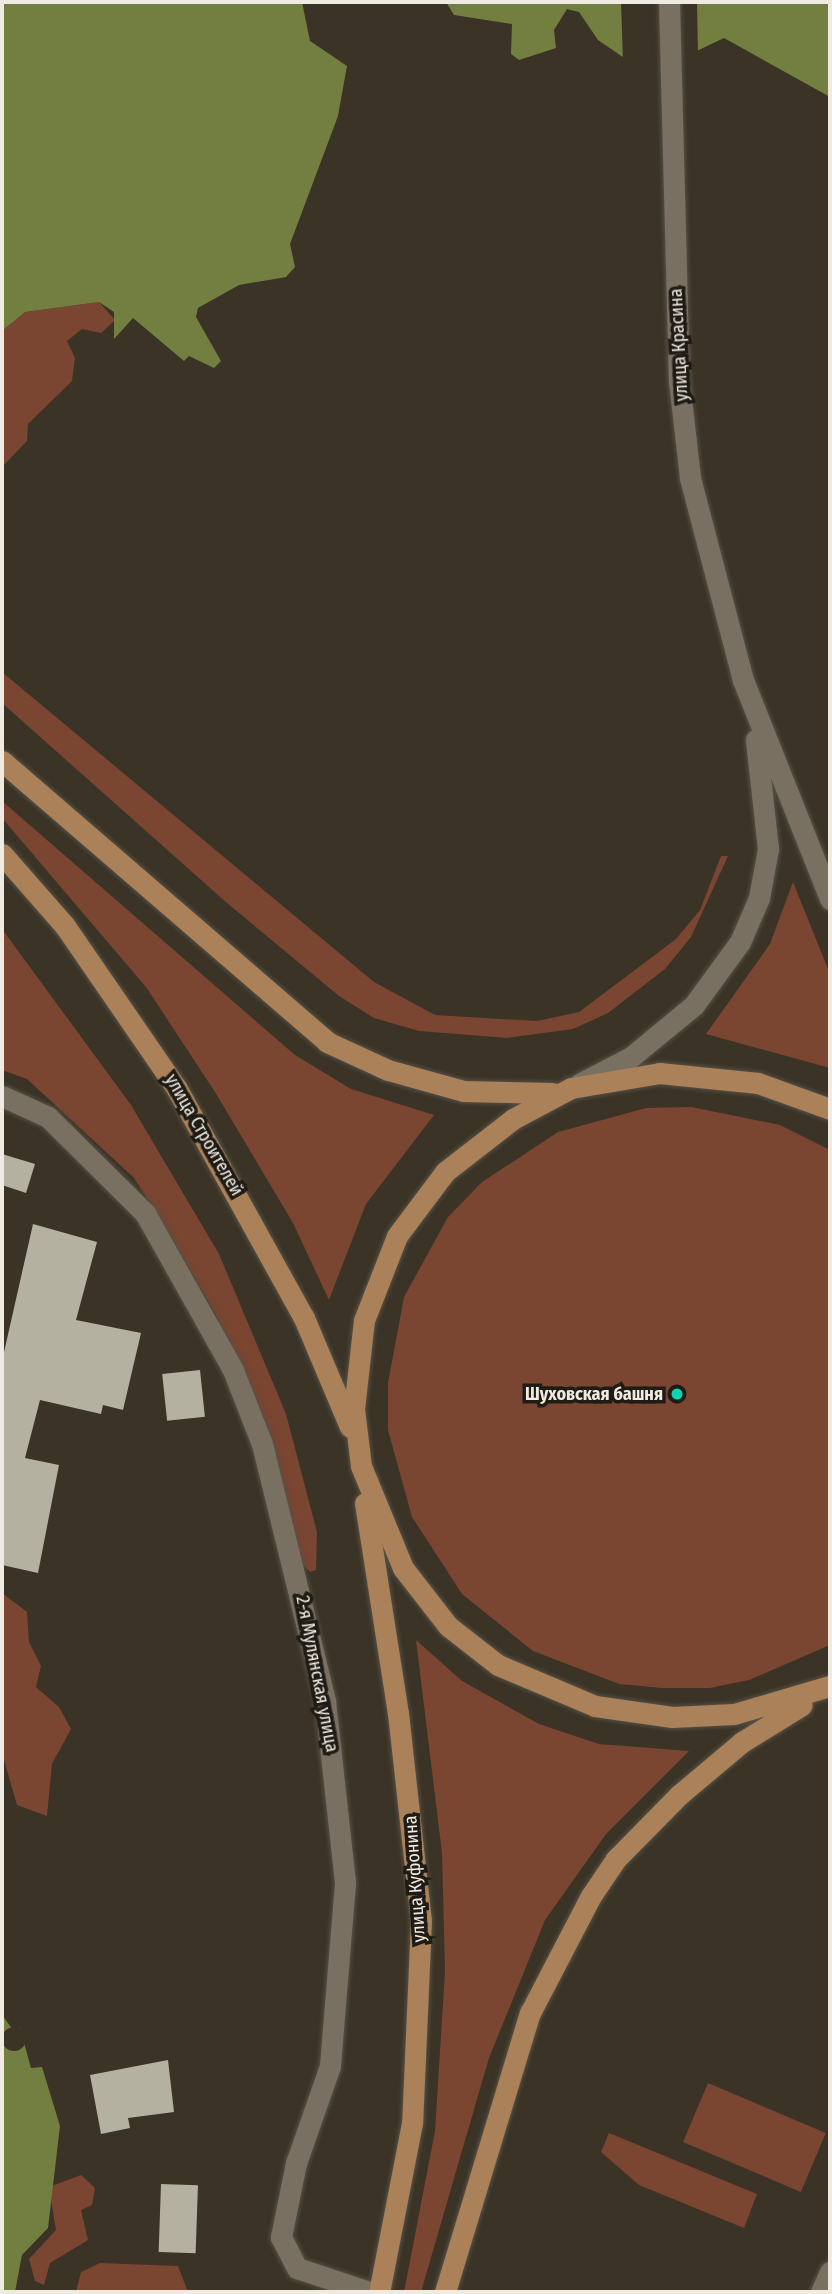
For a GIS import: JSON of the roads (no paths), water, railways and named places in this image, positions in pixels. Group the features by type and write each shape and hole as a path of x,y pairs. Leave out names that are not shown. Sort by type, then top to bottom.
{"main road":[{"path":"2,761 327,1042 388,1070 463,1091 537,1096 571,1088 688,1073 758,1083 830,1109"},
{"name":"улица Строителей","path":"2,854 65,926 177,1089 304,1318 359,1456"},
{"path":"571,1088 466,1153 411,1213 363,1320 354,1381 359,1456 386,1534 424,1599 471,1646 526,1680 595,1706 673,1717 734,1714 830,1687"},
{"name":"улица Куфонина","path":"359,1456 398,1713 421,1920 413,2111 379,2292"},
{"path":"444,2292 530,2013 591,1896 643,1830 711,1766 830,1687"}],"street":[{"name":"улица Красина","path":"669,2 685,437 710,570 743,680"},
{"path":"743,680 830,899"},
{"path":"571,1088 631,1057 694,1005 751,920 765,875 768,825 743,680"},
{"name":"2-я Мулянская улица","path":"2,1096 48,1117 145,1213 233,1370 262,1444 325,1701 345,1882 330,2066 296,2163 281,2237 297,2268 369,2292"},
{"path":"821,2292 830,2272"}],"place":[{"name":"Шуховская башня","path":"677,1394"}]}
